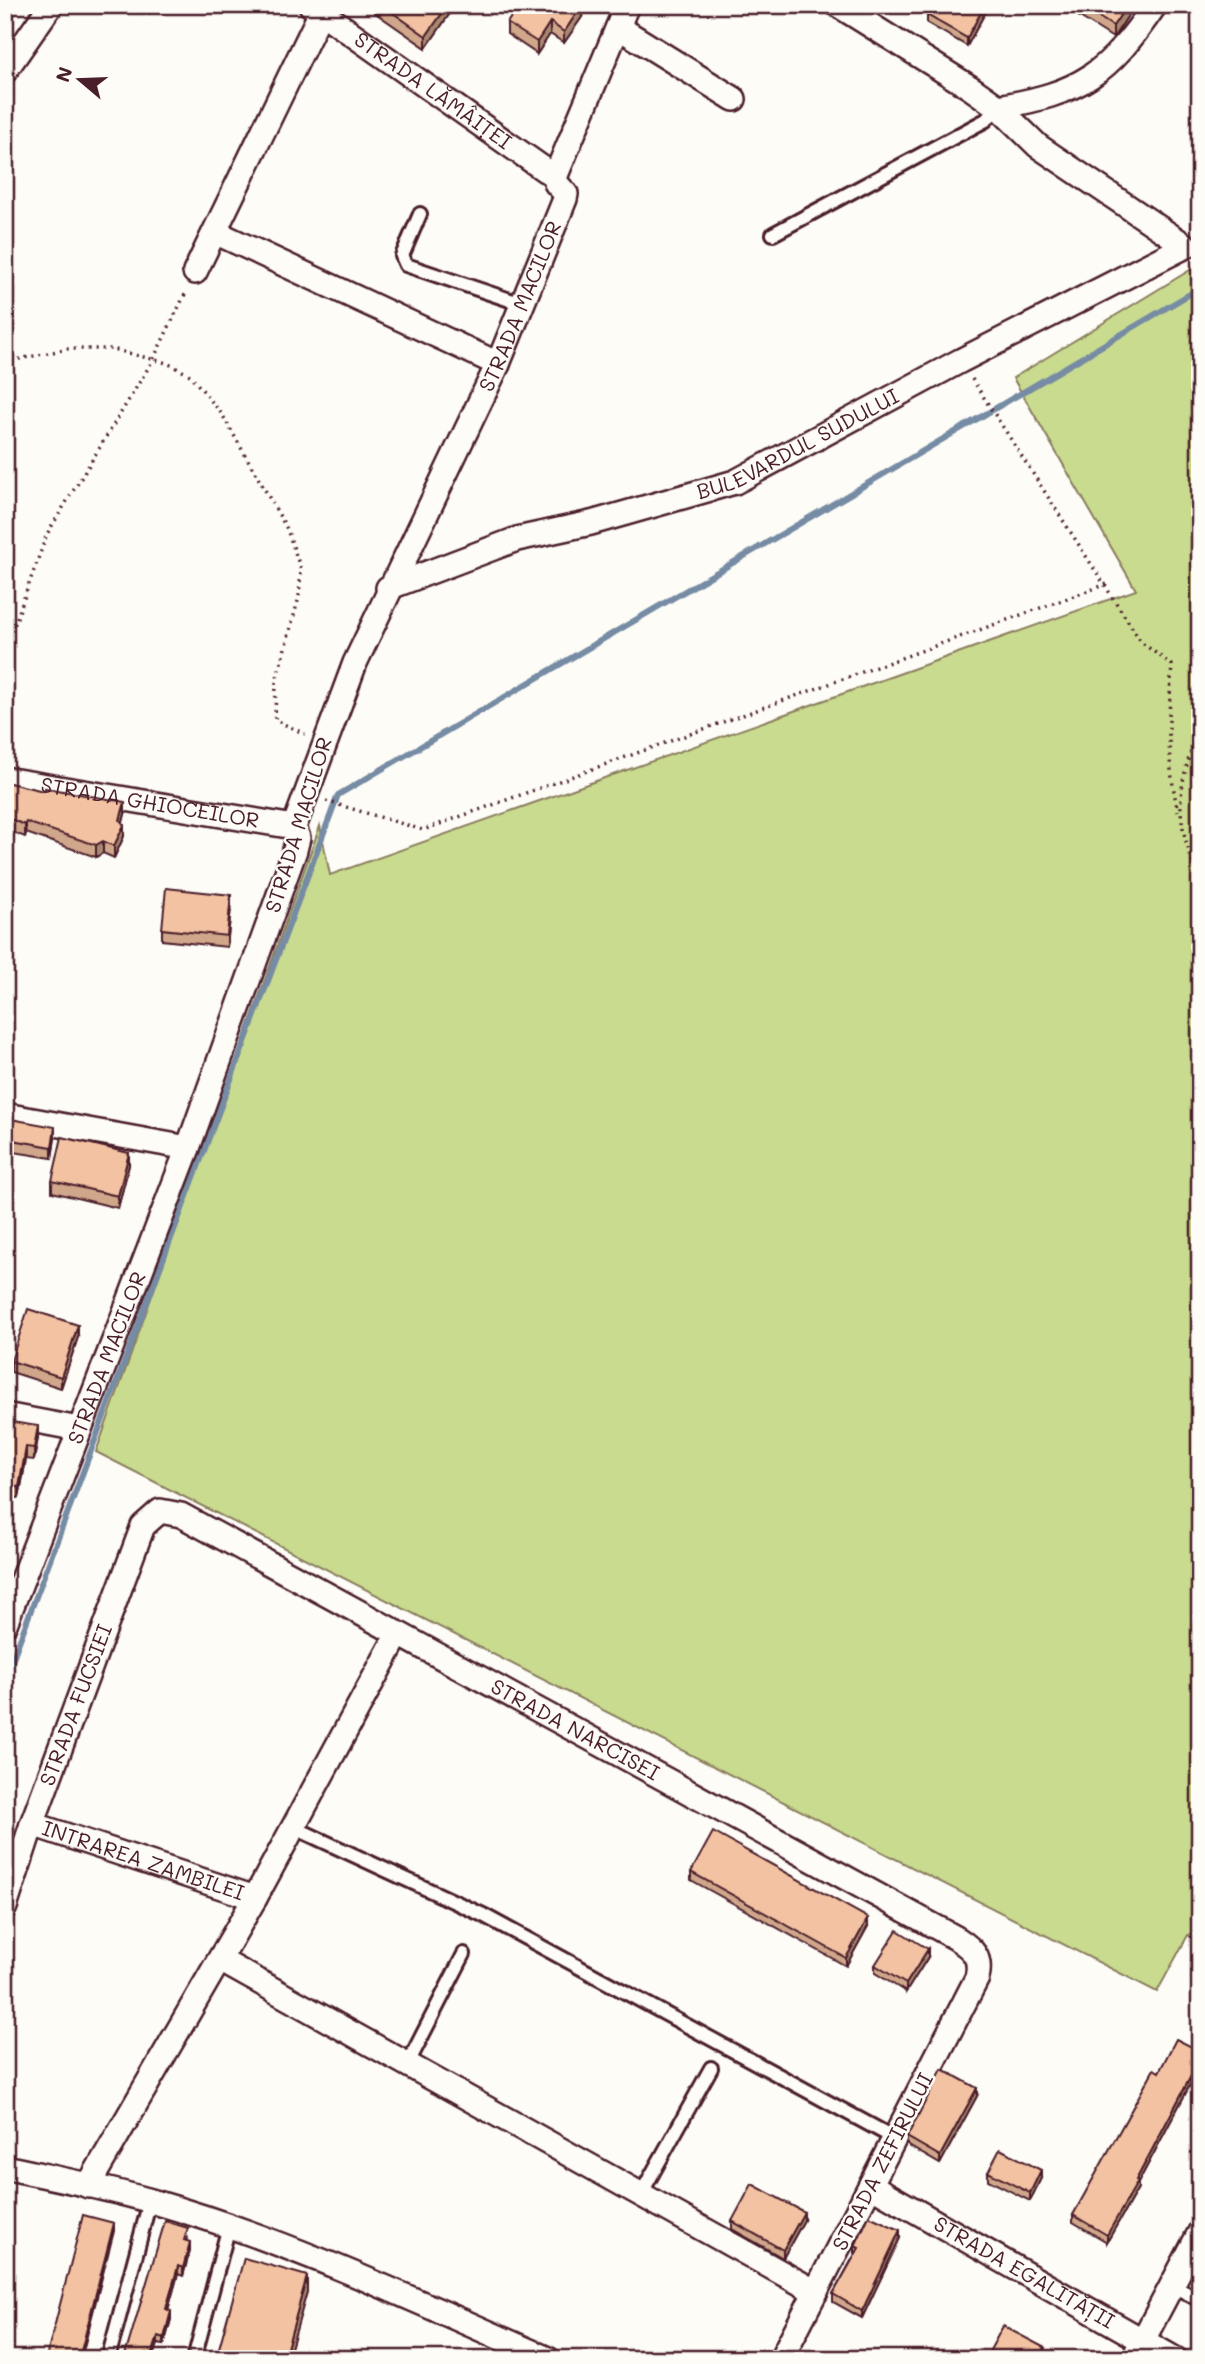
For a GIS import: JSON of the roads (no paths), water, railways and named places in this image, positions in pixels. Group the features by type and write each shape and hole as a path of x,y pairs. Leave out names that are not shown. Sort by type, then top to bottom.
{"street":[{"path":"7,67 51,5"},
{"path":"555,175 627,5"},
{"path":"838,5 998,107 1058,95 1094,75 1131,40 1155,5"},
{"path":"195,272 326,11"},
{"name":"STRADA LĂMÂIȚEI","path":"326,11 555,175"},
{"path":"618,27 734,99"},
{"name":"BULEVARDUL SUDULUI","path":"388,588 517,539 592,523 736,482 960,361 1186,246 1038,146 998,107"},
{"name":"STRADA MACILOR","path":"5,1624 188,1148 295,850 298,838 294,827 323,741 388,588 498,364 565,199 566,194 556,183 555,175"},
{"path":"215,232 498,364"},
{"name":"STRADA GHIOCEILOR","path":"5,779 294,827"},
{"path":"5,1115 188,1148"},
{"path":"5,1415 79,1429"},
{"name":"STRADA NARCISEI","path":"160,1511 181,1515 956,1938 972,1948 980,1964"},
{"name":"STRADA FUCSIEI","path":"5,1907 32,1824 143,1526 160,1511"},
{"path":"88,2186 255,1898 398,1634"},
{"name":"INTRAREA ZAMBILEI","path":"32,1824 255,1898"},
{"path":"220,1960 816,2292"},
{"name":"STRADA ZEFIRULUI","path":"781,2359 977,1979 980,1964"},
{"path":"5,2167 150,2201 229,2226 299,2252 548,2359"},
{"name":"STRADA EGALITĂȚII","path":"872,2186 1144,2338 1175,2359"},
{"path":"1133,2359 1200,2232"}],"lane":[{"path":"773,234 986,120 998,107"},
{"path":"420,214 402,256 406,265 522,304"},
{"path":"293,1827 483,1915 896,2139"},
{"path":"408,2065 464,1954"},
{"path":"640,2194 711,2068"},
{"path":"108,2359 150,2201"},
{"path":"194,2359 229,2226"},
{"path":"1171,2285 1200,2300"}],"waterway":[{"path":"5,1679 338,795 1200,288"}]}
